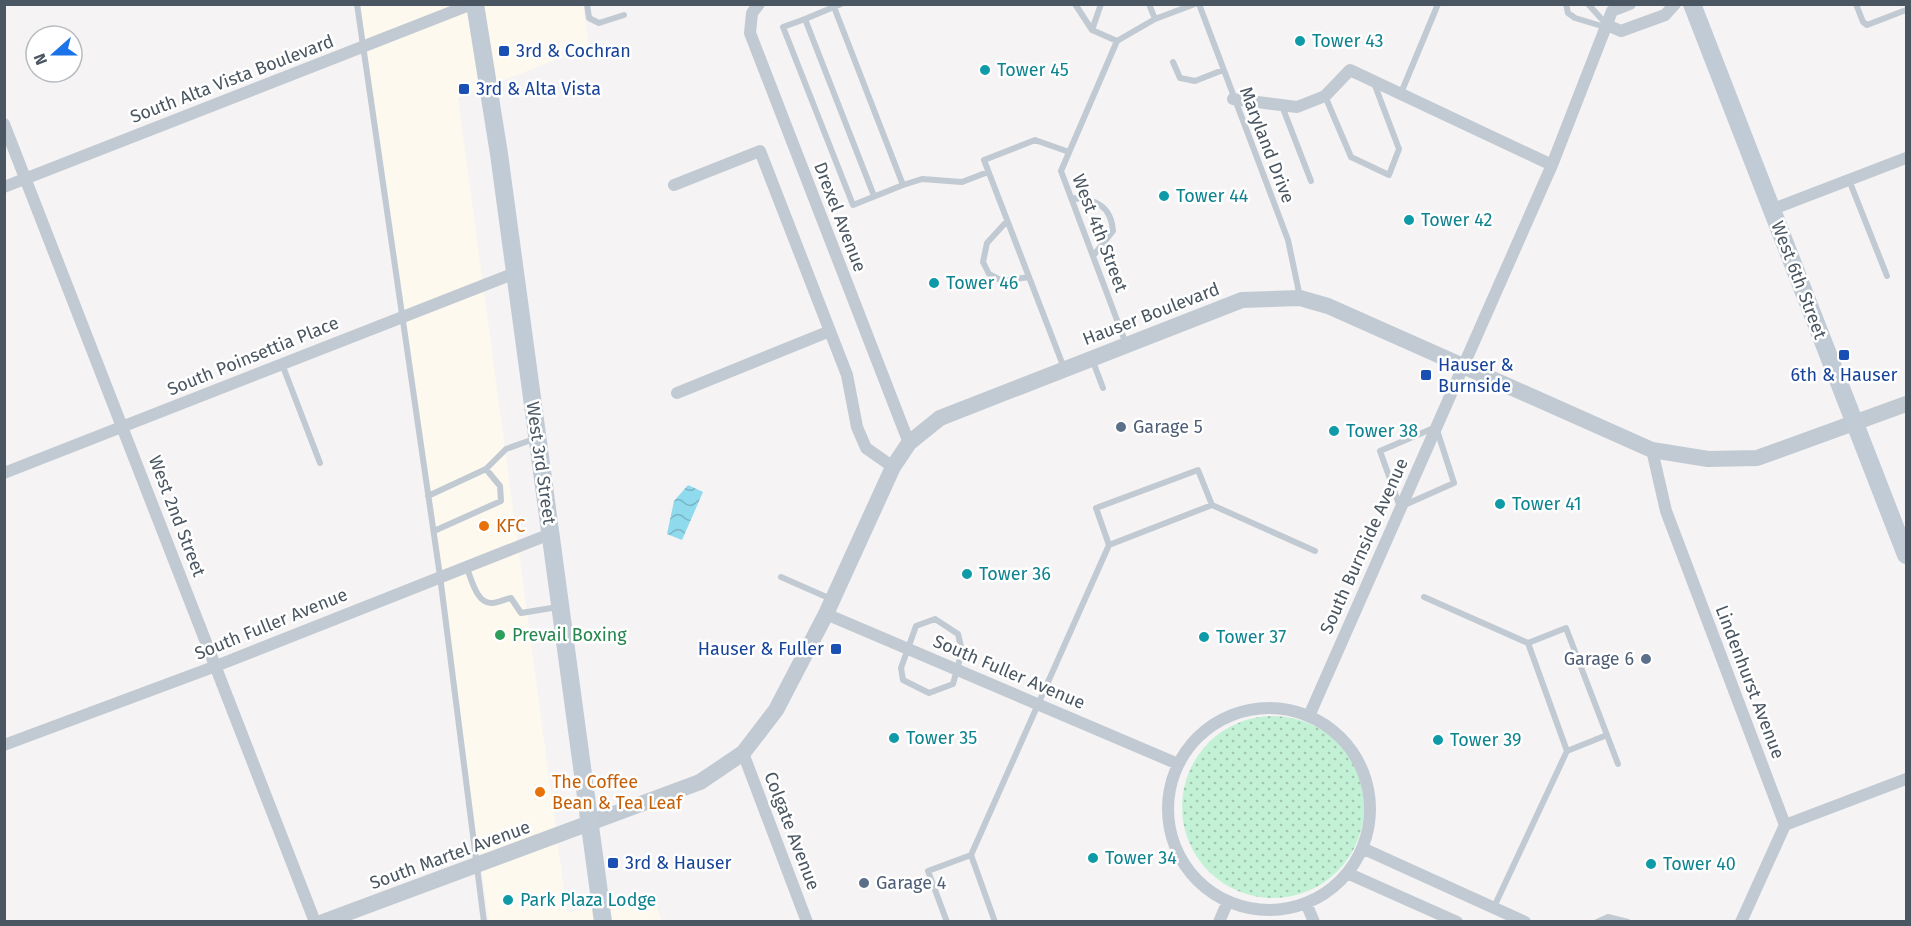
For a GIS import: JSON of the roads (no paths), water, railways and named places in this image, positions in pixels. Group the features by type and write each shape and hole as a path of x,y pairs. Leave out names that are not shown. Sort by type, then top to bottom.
{"main road":[{"name":"West 3rd Street","path":"473,4 515,273 603,921"},
{"name":"West 6th Street","path":"1692,4 1906,555"}],"street":[{"name":"South Alta Vista Boulevard","path":"4,187 473,4"},
{"name":"Drexel Avenue","path":"759,4 752,13 750,33 909,443"},
{"name":"South Burnside Avenue","path":"1309,716 1552,165 1612,11 1630,4"},
{"path":"1606,26 1621,31 1665,15 1675,4"},
{"path":"1233,99 1297,107 1325,96 1350,70 1552,165"},
{"name":"West 2nd Street","path":"4,124 315,921"},
{"path":"674,185 760,151 848,375 857,426 866,448 893,466"},
{"path":"1773,210 1906,158"},
{"name":"South Poinsettia Place","path":"4,473 515,273"},
{"name":"Hauser Boulevard","path":"590,824 700,782 743,753 776,710 829,607 893,466 909,443 940,418 1242,300 1271,297 1300,298 1328,306 1652,450 1708,459 1757,458 1906,404"},
{"path":"677,393 830,331"},
{"name":"Lindenhurst Avenue","path":"1652,450 1666,511 1785,825"},
{"name":"South Fuller Avenue","path":"4,745 216,666 550,534"},
{"name":"South Fuller Avenue","path":"829,607 909,649 1178,764"},
{"path":"1275,708 1309,716 1339,735 1359,763 1369,796 1370,813 1362,848 1347,873 1329,890 1306,903 1280,909 1253,909 1228,901 1210,891 1195,877 1186,866 1173,839 1168,802 1172,778 1178,764 1199,735 1228,716 1244,710 1275,708"},
{"name":"Colgate Avenue","path":"743,753 807,921"},
{"path":"1741,921 1785,825 1906,779"},
{"name":"South Martel Avenue","path":"323,921 590,824"},
{"path":"1362,848 1525,921"},
{"path":"1347,873 1457,921"},
{"path":"1219,921 1228,901"},
{"path":"1306,903 1314,921"},
{"path":"1247,921 1253,909"}],"lane":[{"path":"357,4 434,531 484,921"},
{"path":"587,4 589,18 599,23 624,15"},
{"path":"1076,4 1092,30 1117,41 1155,19 1197,4"},
{"path":"1092,30 1101,4"},
{"path":"1149,4 1155,19"},
{"name":"Maryland Drive","path":"1197,4 1288,240 1300,298"},
{"path":"1401,93 1438,4"},
{"path":"1566,4 1568,13 1575,18 1606,26"},
{"path":"1588,4 1606,26"},
{"path":"1856,4 1863,22 1867,25 1906,10"},
{"path":"903,185 838,6 783,27 853,205 922,179 962,182 988,172"},
{"path":"805,19 874,196"},
{"name":"West 4th Street","path":"1117,41 1061,171 1126,345"},
{"path":"1173,62 1180,78 1195,81 1223,70"},
{"path":"1325,96 1350,157 1389,175 1399,149 1373,79"},
{"path":"1282,105 1311,181"},
{"path":"1065,369 984,160 1035,140 1069,152"},
{"path":"1850,180 1887,276"},
{"path":"1071,198 1090,199 1104,206 1112,220 1113,231 1093,256"},
{"path":"1007,221 987,243 983,262 989,274 1002,282 1030,279"},
{"path":"1092,358 1103,388"},
{"path":"282,363 320,463"},
{"path":"1436,427 1454,483 1400,507 1380,451 1436,427"},
{"path":"428,496 486,469 506,449 537,437"},
{"path":"434,531 501,501 500,486 486,469"},
{"path":"995,921 971,855 1040,705 1109,545 1096,508 1198,470 1212,505 1315,551"},
{"path":"1109,545 1212,505"},
{"path":"466,566 479,597 484,602 490,603 511,598 521,613 560,607"},
{"path":"781,577 829,607"},
{"path":"1424,597 1528,643 1566,628 1618,765"},
{"path":"935,619 958,634 962,651 952,684 929,693 903,680 901,668 909,649 916,626 935,619"},
{"path":"1528,643 1567,751"},
{"path":"1494,907 1567,751 1607,735"},
{"path":"947,921 928,871 971,855"},
{"path":"1597,921 1608,917 1628,921"}],"water":[{"path":"688,485 703,492 682,540 667,534 674,501"}],"place":[{"name":"Tower 43","path":"1300,41"},
{"name":"3rd & Cochran","path":"504,51"},
{"name":"Tower 45","path":"985,70"},
{"name":"3rd & Alta Vista","path":"464,89"},
{"name":"Tower 44","path":"1164,196"},
{"name":"Tower 42","path":"1409,220"},
{"name":"Tower 46","path":"934,283"},
{"name":"6th & Hauser","path":"1844,355"},
{"name":"Hauser & Burnside","path":"1426,375"},
{"name":"Garage 5","path":"1121,427"},
{"name":"Tower 38","path":"1334,431"},
{"name":"Tower 41","path":"1500,504"},
{"name":"KFC","path":"484,526"},
{"name":"Tower 36","path":"967,574"},
{"name":"Prevail Boxing","path":"500,635"},
{"name":"Tower 37","path":"1204,637"},
{"name":"Hauser & Fuller","path":"836,649"},
{"name":"Garage 6","path":"1646,659"},
{"name":"Tower 35","path":"894,738"},
{"name":"Tower 39","path":"1438,740"},
{"name":"The Coffee Bean & Tea Leaf","path":"540,792"},
{"name":"Tower 34","path":"1093,858"},
{"name":"3rd & Hauser","path":"613,863"},
{"name":"Tower 40","path":"1651,864"},
{"name":"Garage 4","path":"864,883"},
{"name":"Park Plaza Lodge","path":"508,900"}]}
